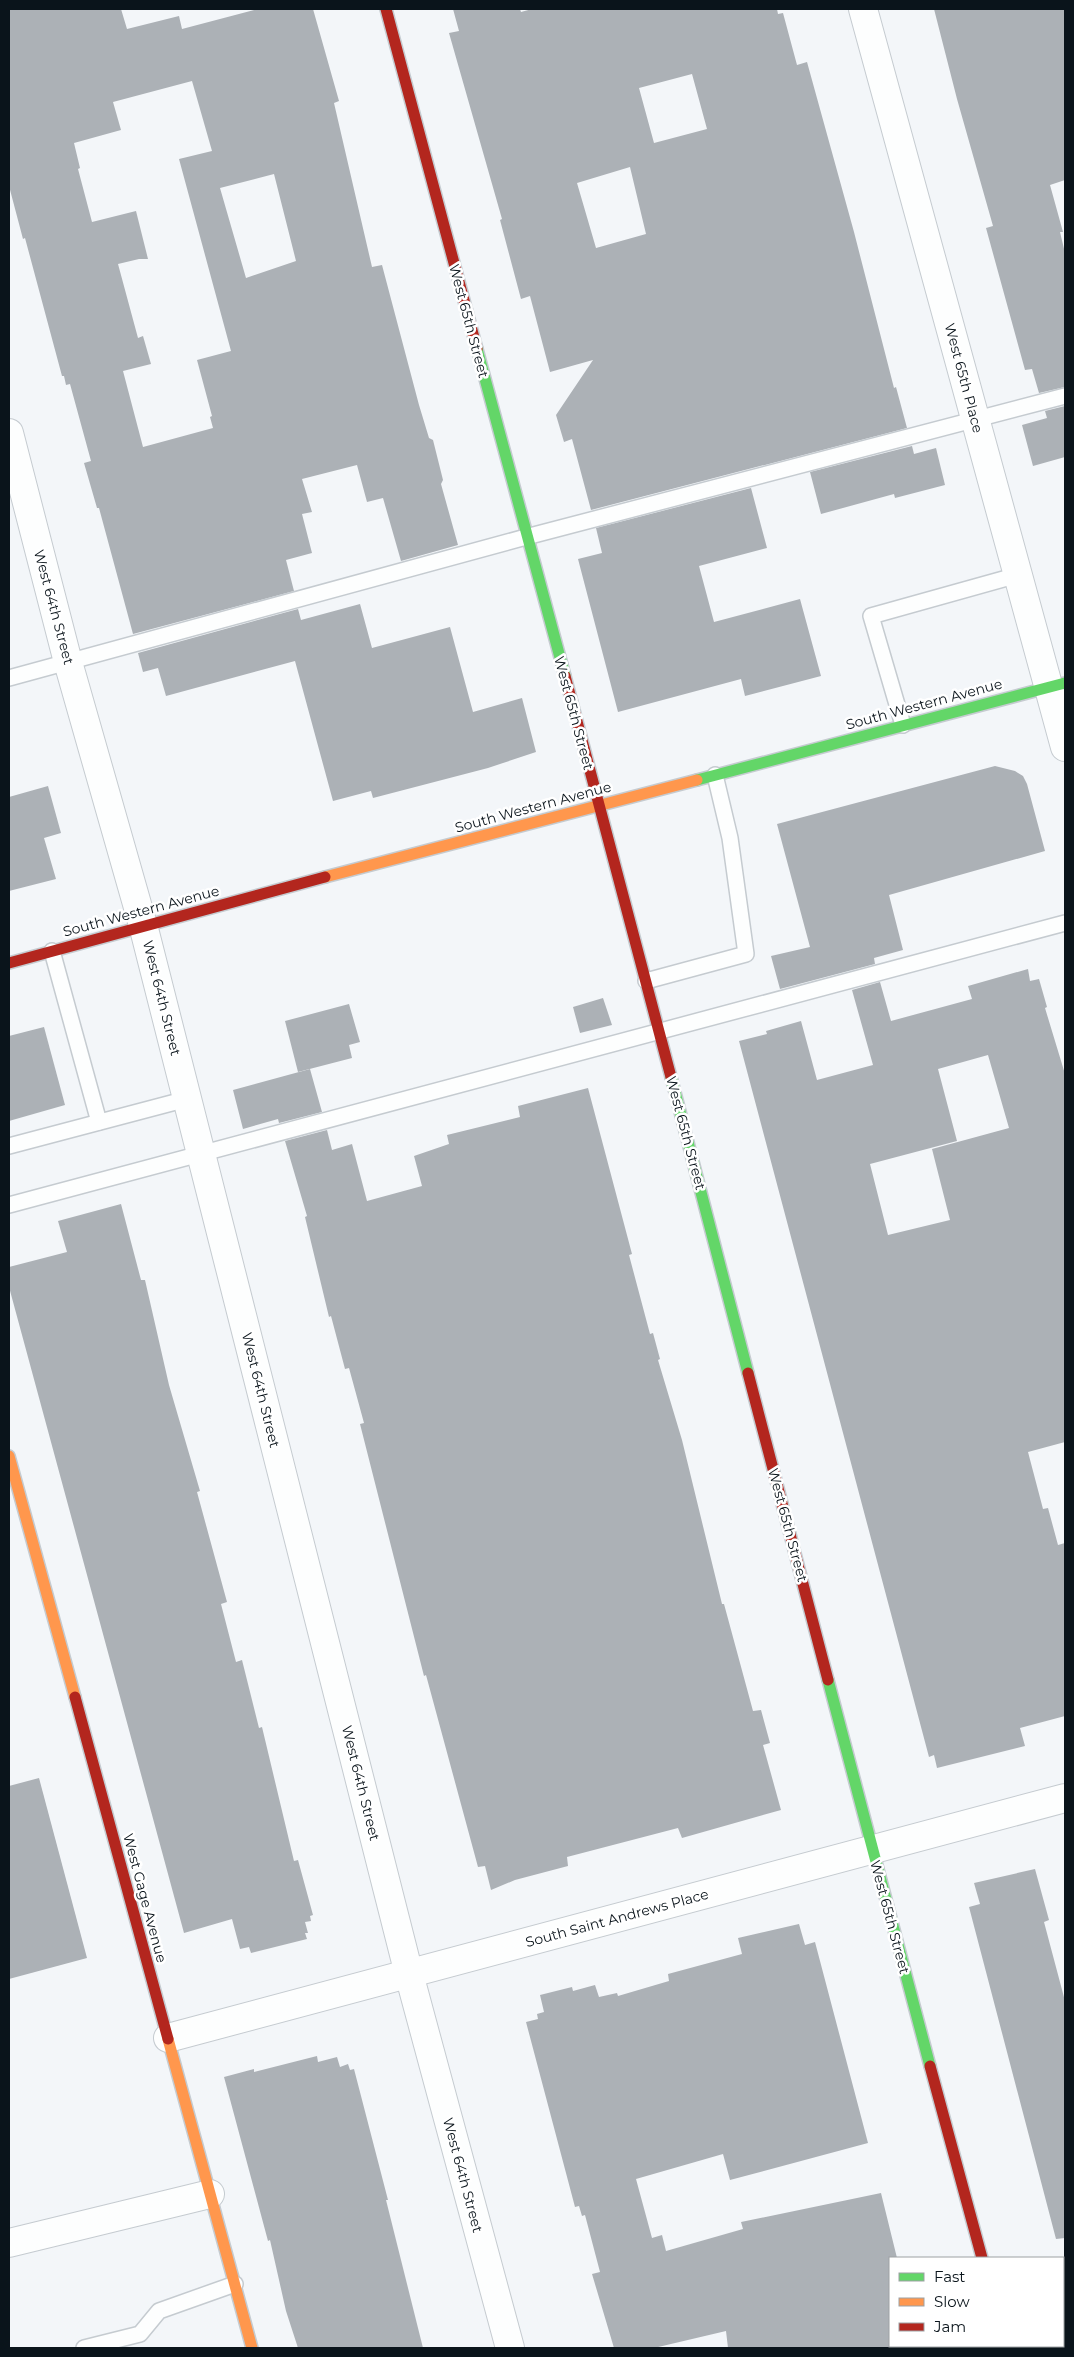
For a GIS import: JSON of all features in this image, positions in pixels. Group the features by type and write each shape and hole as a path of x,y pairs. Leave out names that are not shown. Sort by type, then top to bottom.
{"street":[{"name":"West 65th Street","path":"386,9 526,537 600,805 872,1850 982,2257"},
{"name":"West 65th Place","path":"863,9 1018,575 1057,685 1065,747"},
{"name":"West 64th Street","path":"9,433 68,662 143,925 409,1974 510,2348"},
{"name":"South Western Avenue","path":"9,963 143,925 1057,685"},
{"name":"West Gage Avenue","path":"9,1456 252,2348"},
{"name":"South Saint Andrews Place","path":"168,2038 1065,1798"},
{"path":"9,2244 210,2194"}],"lane":[{"path":"9,678 526,537 1065,396"},
{"path":"904,725 871,616 1018,575"},
{"path":"646,982 746,954 730,838 715,775"},
{"path":"9,1205 659,1033 1065,923"},
{"path":"52,951 99,1122"},
{"path":"9,1146 187,1099"},
{"path":"84,2348 140,2334 159,2311 235,2284"}],"building":[{"path":"9,9 121,9 127,29 179,16 182,29 258,9 313,9 339,101 334,103 372,267 382,265 419,405 429,438 433,440 443,480 441,484 458,545 401,561 383,498 367,502 357,465 302,479 312,512 302,514 312,553 286,560 294,591 133,634 99,508 97,508 84,463 91,461 70,384 66,385 64,376 62,376 9,186","holes":["192,81 212,151 179,159 231,351 197,360 212,416 210,417 213,428 143,447 123,371 151,364 143,336 138,338 118,264 148,259 136,211 92,222 78,169 80,168 74,143 121,130 113,102","274,174 296,261 246,278 220,188"]},
{"path":"453,9 520,9 521,12 532,9 777,9 778,14 783,13 797,65 807,62 854,232 894,388 896,387 907,428 591,510 572,439 564,442 556,415 593,360 550,372 530,296 521,299 500,220 502,219 449,33 459,31","holes":["692,74 707,129 654,143 639,88","630,167 646,234 596,248 577,183"]},
{"path":"934,9 1065,9 1065,180 1050,185 1063,232 1060,232 1065,253 1065,387 1039,393 1032,369 1025,370 986,228 993,226"},
{"path":"1065,406 1065,457 1033,466 1022,425 1047,418 1045,411"},
{"path":"912,446 914,454 936,448 945,485 895,498 894,494 821,514 810,472"},
{"path":"751,488 767,548 699,566 714,622 800,599 821,676 745,696 741,679 618,712 578,559 602,553 596,528"},
{"path":"360,604 372,648 450,627 473,712 522,698 536,752 488,768 373,798 371,791 333,801 295,661 166,696 158,668 143,672 138,653 298,609 301,620"},
{"path":"995,766 1015,771 1023,776 1027,784 1045,851 889,895 903,950 874,958 875,964 780,989 771,956 810,947 777,824"},
{"path":"48,786 61,833 44,838 56,879 9,891 9,797"},
{"path":"1028,969 1030,981 1039,979 1047,1007 1045,1008 1065,1074 1065,1442 1028,1452 1043,1509 1048,1508 1058,1545 1065,1543 1065,1716 1020,1728 1025,1746 937,1768 934,1755 929,1757 739,1041 767,1034 766,1031 801,1021 817,1080 873,1065 852,990 880,982 891,1021 972,999 968,986","holes":["988,1055 1009,1128 932,1149 950,1220 888,1235 870,1164 957,1141 938,1069"]},
{"path":"603,998 612,1025 580,1033 573,1007"},
{"path":"349,1004 360,1042 349,1045 352,1058 298,1072 285,1021"},
{"path":"44,1027 65,1105 9,1121 9,1036"},
{"path":"310,1069 322,1112 279,1123 278,1119 243,1129 233,1090"},
{"path":"588,1088 632,1254 629,1255 650,1334 653,1333 660,1359 658,1360 682,1440 722,1604 724,1604 753,1711 761,1710 770,1743 763,1745 781,1810 682,1838 678,1828 567,1857 568,1866 515,1880 491,1890 485,1866 478,1867 426,1675 424,1676 360,1424 364,1423 349,1368 345,1369 331,1316 329,1317 305,1217 307,1216 285,1141 327,1130 332,1150 352,1144 367,1201 422,1186 414,1156 449,1144 447,1135 520,1117 518,1106"},
{"path":"121,1204 141,1280 145,1280 169,1385 200,1491 197,1492 227,1602 221,1604 236,1662 242,1660 259,1728 262,1727 294,1861 298,1860 313,1915 310,1916 311,1921 305,1922 308,1933 305,1933 307,1939 251,1953 249,1947 240,1949 232,1919 184,1933 9,1287 9,1267 67,1252 58,1221"},
{"path":"39,1778 87,1958 9,1979 9,1786"},
{"path":"1035,1869 1049,1920 1044,1922 1065,2001 1065,2238 1056,2239 969,1907 980,1904 974,1883"},
{"path":"799,1924 805,1945 815,1942 868,2143 730,2180 723,2154 636,2179 652,2238 662,2235 666,2251 743,2229 741,2222 881,2193 897,2257 889,2257 890,2348 728,2348 726,2331 654,2348 614,2348 592,2274 600,2272 585,2215 582,2216 579,2206 575,2207 526,2022 538,2019 537,2014 544,2012 540,1995 572,1987 573,1991 595,1985 599,1997 617,1993 618,1996 669,1981 668,1974 742,1954 738,1938"},
{"path":"317,2056 318,2062 337,2057 340,2067 348,2064 350,2070 354,2069 388,2200 386,2200 423,2348 298,2348 286,2311 270,2240 268,2241 224,2077 254,2069 254,2072"}],"traffic: fast":[{"path":"477,349 565,676"},
{"path":"697,780 1065,683"},
{"path":"671,1077 748,1373"},
{"path":"828,1680 930,2066"}],"traffic: slow":[{"path":"325,877 697,780"},
{"path":"9,1456 75,1697"},
{"path":"168,2039 252,2348"}],"traffic: jam":[{"path":"386,9 477,349"},
{"path":"565,676 671,1077"},
{"path":"9,963 325,877"},
{"path":"748,1373 828,1680"},
{"path":"75,1697 168,2039"},
{"path":"930,2066 982,2257"}]}
